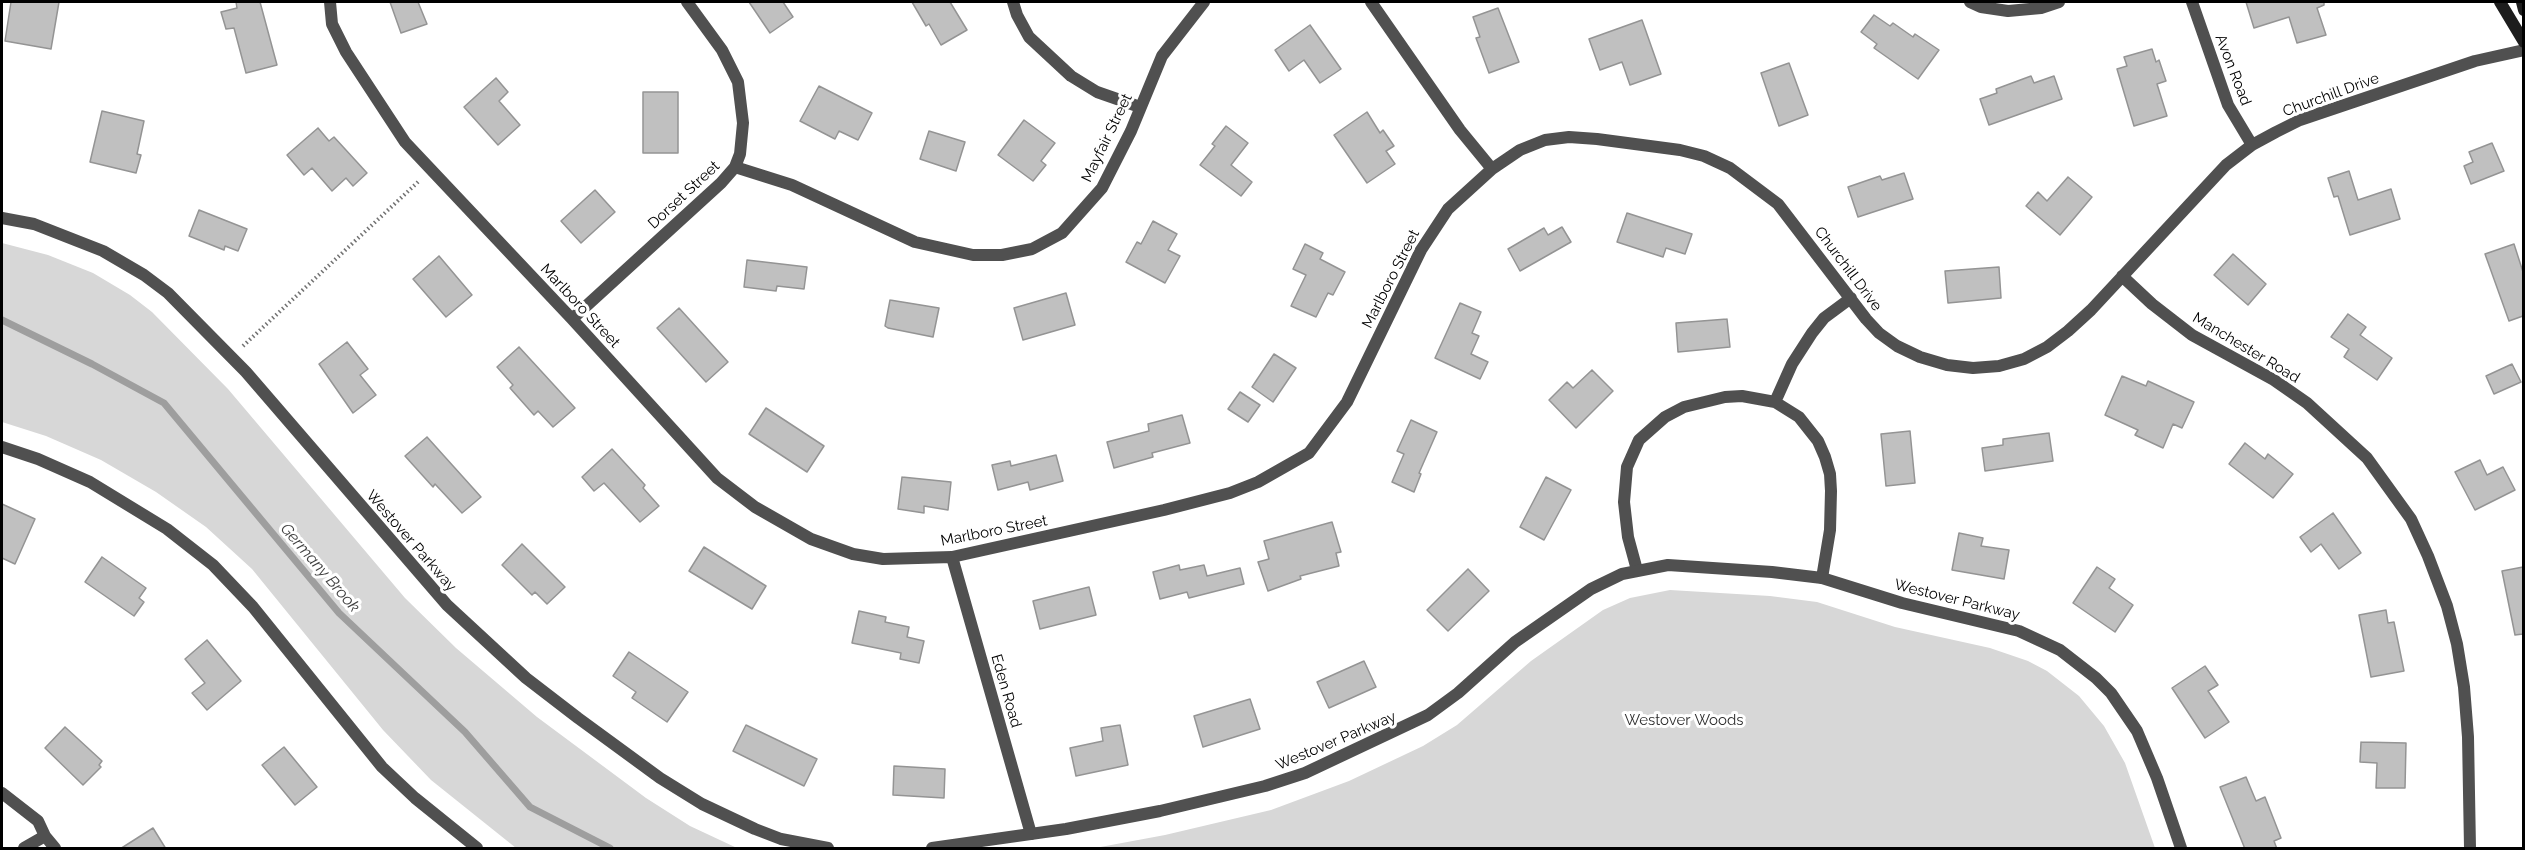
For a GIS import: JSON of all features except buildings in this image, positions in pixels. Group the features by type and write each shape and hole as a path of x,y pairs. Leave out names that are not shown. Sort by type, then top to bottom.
{"main road":[{"path":"2500,2 2523,42"},
{"path":"2522,2 2523,10"}],"street":[{"name":"Marlboro Street","path":"330,2 332,24 346,52 405,142 572,319 717,478 755,507 811,539 853,554 883,559 952,557 1164,510 1230,493 1258,482 1309,453 1347,402 1434,227 1467,189 1492,168"},
{"name":"Dorset Street","path":"572,319 721,183 735,167 740,154 743,123 738,82 722,50 687,2"},
{"path":"1013,2 1029,37 1071,76 1097,92 1140,107"},
{"name":"Mayfair Street","path":"735,167 792,185 915,242 973,255 1002,255 1032,249 1062,233 1102,188 1131,130 1162,56 1204,2"},
{"path":"1371,2 1460,130 1492,168"},
{"path":"1970,2 1982,7 2008,11 2041,8 2060,2"},
{"name":"Avon Road","path":"2193,2 2229,105 2252,146"},
{"name":"Churchill Drive","path":"1492,168 1520,150 1545,140 1569,137 1680,150 1704,156 1730,168 1778,204 1879,333 1897,346 1947,365 1972,368 1999,366 2024,359 2047,347 2091,310 2226,165 2252,146 2300,120 2475,61 2523,50"},
{"name":"Westover Parkway","path":"2,218 56,231 125,262 168,293 286,417 424,581 466,624 526,678 660,778 702,804 781,839 828,849"},
{"name":"Manchester Road","path":"2122,276 2159,310 2192,335 2274,380 2323,417 2367,458 2411,519 2443,596 2457,644 2464,687 2468,736 2470,849"},
{"path":"1775,402 1792,364 1812,333 1824,318 1851,298"},
{"path":"1637,570 1628,537 1623,502 1627,467 1639,440 1665,417 1684,407 1704,401 1742,396 1775,402 1799,417 1818,441 1828,465 1831,491 1830,530 1822,578"},
{"path":"2,447 65,470 99,488 167,529 213,565 253,607 382,767 415,798 477,849"},
{"name":"Eden Road","path":"952,557 1031,834"},
{"name":"Westover Parkway","path":"932,849 1160,811 1265,786 1323,766 1428,715 1458,693 1515,642 1565,605 1605,581 1637,570 1668,565 1687,565 1822,578 1902,603 2019,631 2060,650 2078,663 2110,693 2137,731 2157,778 2181,849"},
{"path":"2,793 38,821 45,836 55,849"},
{"path":"24,849 45,836"}],"path":[{"path":"231,357 431,169"}],"green space":[{"path":"2,243 48,255 93,273 130,295 152,312 228,389 405,598 456,648 537,717 646,798 690,826 737,848 516,848 431,780 383,730 252,569 206,527 156,492 101,460 46,436 2,422"},
{"name":"Westover Woods","path":"1670,590 1770,596 1817,602 1895,627 1990,648 2028,661 2047,671 2079,696 2104,726 2125,763 2155,848 1095,848 1165,835 1271,810 1349,781 1423,746 1457,725 1531,661 1603,610 1630,598"}],"waterway":[{"name":"Germany Brook","path":"2,320 92,364 164,403 339,613 465,732 530,807 610,848"}]}
